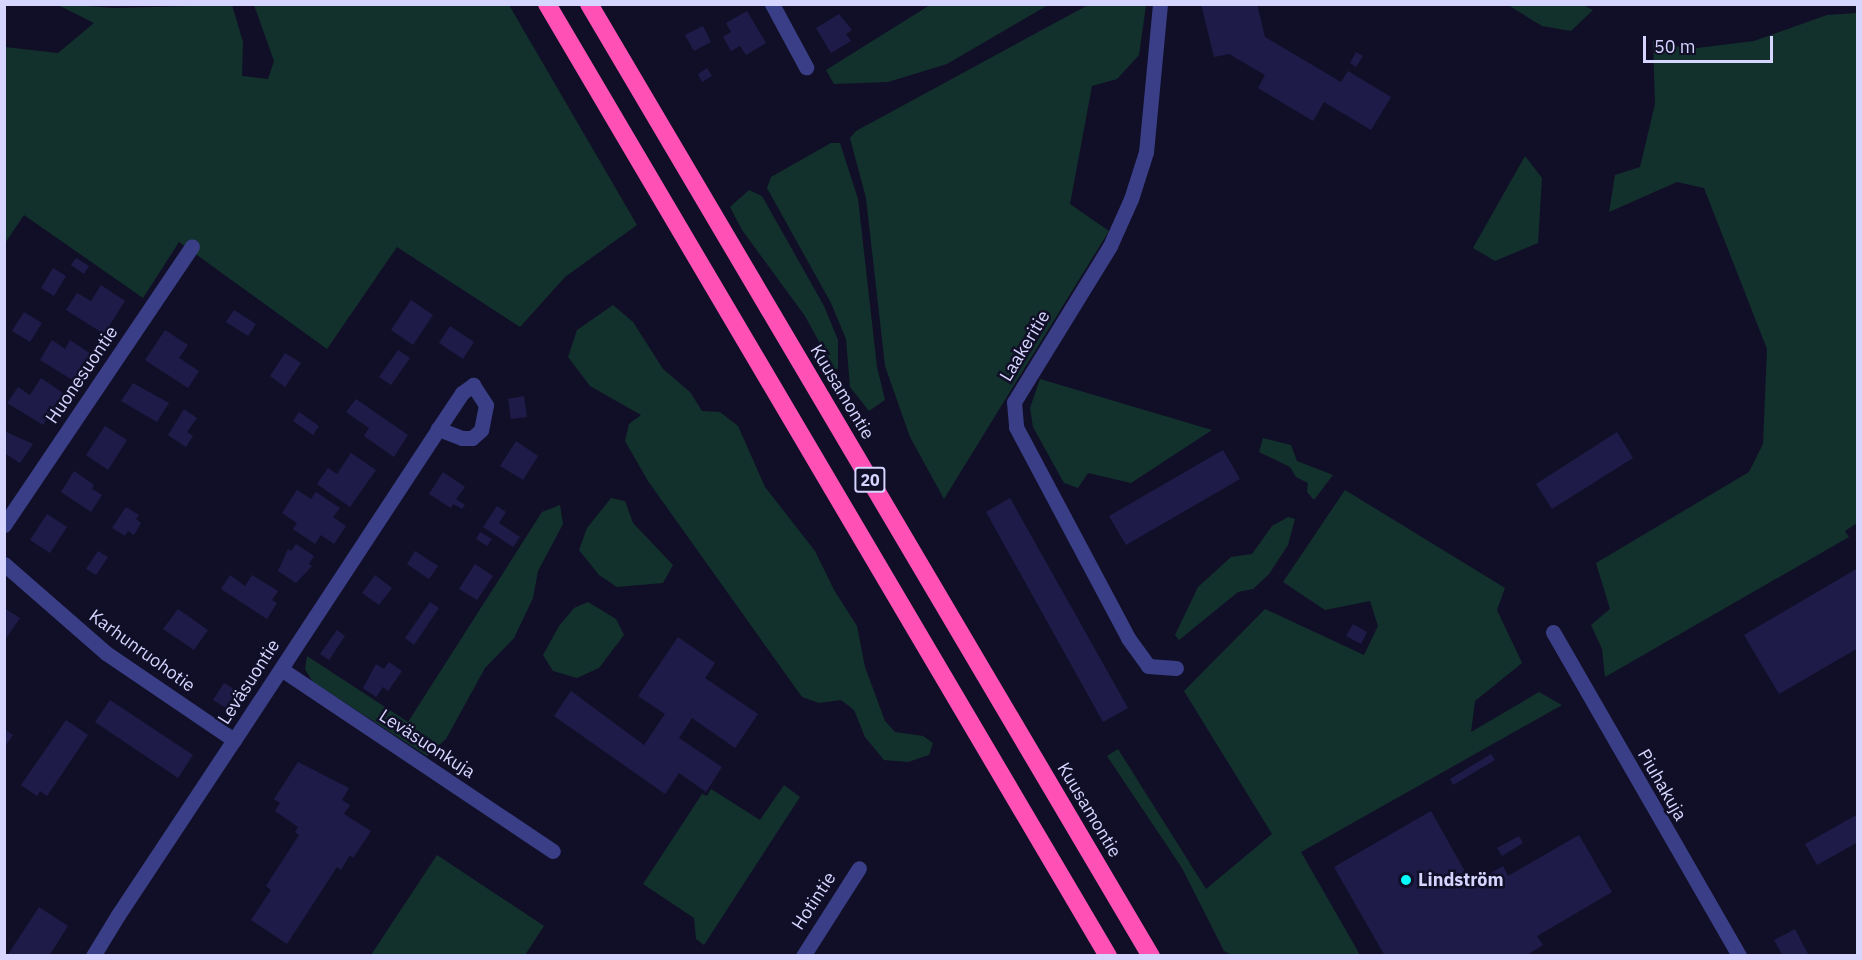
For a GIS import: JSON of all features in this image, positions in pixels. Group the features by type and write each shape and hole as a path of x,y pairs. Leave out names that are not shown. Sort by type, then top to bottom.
{"highway":[{"name":"20","path":"548,4 1108,956"},
{"name":"Kuusamontie","path":"589,4 1151,956"}],"street":[{"path":"772,4 806,67"},
{"name":"Laakeritie","path":"1160,4 1146,152 1131,199 1110,246 1014,402 1016,427 1128,638 1148,666 1176,668"},
{"name":"Huonesuontie","path":"4,525 192,246"},
{"name":"Leväsuontie","path":"93,956 438,429"},
{"name":"Karhunruohotie","path":"4,564 106,653 234,740"},
{"name":"Piuhakuja","path":"1553,632 1739,956"},
{"name":"Leväsuonkuja","path":"281,669 553,851"},
{"name":"Hotintie","path":"802,956 859,868"}],"green space":[{"path":"56,4 114,8 232,5 243,42 242,76 268,79 274,61 254,5 509,5 637,225 565,277 520,327 397,247 327,349 179,242 143,298 24,215 5,243 5,47 58,53 94,23"},
{"path":"930,5 1048,5 947,64 888,82 834,84 826,70"},
{"path":"1088,5 1146,5 1139,55 1117,79 1092,86 1070,204 1109,231 944,499 910,437 885,366 866,198 850,138 856,131"},
{"path":"1508,5 1583,5 1593,10 1571,31 1542,26"},
{"path":"1857,13 1857,523 1845,531 1849,537 1605,677 1602,649 1591,625 1610,609 1596,563 1749,472 1763,444 1767,349 1704,188 1677,182 1609,212 1615,175 1640,167 1655,104 1653,41 1689,49 1754,41 1827,15"},
{"path":"831,143 840,143 858,199 877,367 885,400 869,411 850,387 846,339 831,303 767,188 771,177"},
{"path":"1525,156 1542,178 1538,243 1495,261 1473,248"},
{"path":"749,190 762,196 824,306 838,340 838,369 834,369 805,316 742,230 730,207"},
{"path":"613,305 633,322 663,369 690,392 702,411 720,412 738,426 765,487 815,551 834,590 857,626 865,667 885,721 895,732 923,736 933,743 929,755 908,762 884,760 865,737 854,710 841,700 819,703 802,697 648,481 625,441 629,424 641,415 590,386 568,357 577,330"},
{"path":"1040,379 1212,430 1131,483 1088,473 1078,488 1064,483 1033,427 1030,408"},
{"path":"1263,438 1291,445 1297,461 1333,475 1314,500 1307,492 1308,483 1296,477 1290,467 1259,452"},
{"path":"1345,490 1505,588 1497,610 1522,663 1475,701 1471,732 1539,692 1562,705 1301,852 1360,955 1232,955 1224,951 1182,868 1107,756 1118,749 1206,889 1272,834 1184,691 1265,609 1364,655 1378,626 1370,601 1325,610 1283,582"},
{"path":"611,498 625,501 633,523 673,565 663,583 617,587 599,575 579,550 587,528"},
{"path":"560,505 563,524 538,571 533,598 514,638 485,668 446,739 427,756 313,682 305,669 307,656 408,722 542,512"},
{"path":"1288,517 1295,519 1288,545 1269,574 1253,589 1238,592 1179,640 1175,635 1198,587 1231,557 1252,554 1272,526"},
{"path":"588,602 616,619 624,635 599,668 577,678 553,671 543,655 559,626 574,608"},
{"path":"784,785 800,797 704,945 696,939 694,918 643,884 702,794 707,796 711,789 760,820"},
{"path":"437,855 544,926 525,955 371,955"}],"building":[{"path":"1201,4 1257,4 1265,37 1341,82 1348,71 1391,97 1371,130 1324,102 1313,121 1258,88 1265,75 1229,54 1214,57"},
{"path":"747,11 766,43 746,55 740,46 731,51 723,37 731,32 726,23"},
{"path":"839,14 852,30 846,34 851,41 831,53 816,28"},
{"path":"703,26 711,42 694,51 685,35"},
{"path":"1356,52 1363,56 1356,67 1350,63"},
{"path":"707,68 712,76 702,82 698,74"},
{"path":"76,258 89,266 84,274 71,265"},
{"path":"53,268 66,276 54,296 41,288"},
{"path":"101,285 125,301 104,334 66,310 77,293 91,301"},
{"path":"411,300 433,315 413,345 391,330"},
{"path":"234,310 256,324 248,336 226,322"},
{"path":"24,312 42,323 30,342 12,331"},
{"path":"450,326 474,342 463,359 439,343"},
{"path":"165,330 188,345 179,358 199,371 188,388 145,360"},
{"path":"52,340 65,349 70,340 91,354 74,381 40,360"},
{"path":"398,350 410,358 391,385 379,377"},
{"path":"285,353 301,363 285,387 270,376"},
{"path":"41,378 63,393 43,425 7,403 18,387 30,395"},
{"path":"133,383 169,403 157,422 121,401"},
{"path":"524,396 527,417 511,419 508,399"},
{"path":"356,399 408,435 394,457 364,436 369,428 346,412"},
{"path":"184,409 197,418 187,432 193,436 186,447 168,435"},
{"path":"299,412 319,426 313,435 293,421"},
{"path":"105,426 127,440 108,470 86,455"},
{"path":"4,431 33,444 20,463 4,453"},
{"path":"1617,432 1633,458 1552,509 1536,484"},
{"path":"516,441 538,456 523,480 500,466"},
{"path":"1223,450 1240,479 1126,545 1109,516"},
{"path":"351,453 376,470 350,507 317,484 328,468 337,474"},
{"path":"74,471 94,485 92,489 102,495 91,512 61,492"},
{"path":"443,472 465,487 456,499 465,505 462,509 453,504 451,508 429,494"},
{"path":"297,490 311,499 316,492 340,508 333,517 346,526 334,544 321,535 315,544 293,529 297,523 282,513"},
{"path":"1010,498 1128,708 1103,722 986,512"},
{"path":"497,506 506,512 499,523 520,537 513,547 483,527"},
{"path":"126,507 139,515 136,519 141,523 134,535 128,531 125,536 112,528"},
{"path":"47,514 67,527 50,553 30,540"},
{"path":"480,532 492,539 487,546 476,539"},
{"path":"296,544 314,556 309,564 312,566 296,583 278,571 288,549 291,551"},
{"path":"98,551 108,557 96,575 86,569"},
{"path":"415,551 438,566 429,579 407,564"},
{"path":"475,564 493,576 477,600 459,589"},
{"path":"1858,568 1858,648 1779,694 1744,635"},
{"path":"230,575 245,586 252,575 278,591 272,600 277,603 267,619 221,589"},
{"path":"375,575 392,588 379,605 362,593"},
{"path":"430,602 439,608 414,645 405,638"},
{"path":"4,608 20,618 4,641"},
{"path":"178,609 208,630 194,650 163,629"},
{"path":"1353,624 1367,632 1361,644 1346,636"},
{"path":"337,630 345,636 329,660 320,654"},
{"path":"678,637 715,663 705,678 758,714 735,748 692,718 679,738 722,767 706,792 679,773 665,794 554,716 571,691 644,745 665,714 638,696"},
{"path":"389,662 402,671 388,691 383,687 376,697 363,688 376,664 384,669"},
{"path":"224,683 237,691 226,708 213,700"},
{"path":"110,700 193,755 178,778 95,722"},
{"path":"66,720 88,735 47,796 40,791 37,796 21,785"},
{"path":"4,729 13,735 4,748"},
{"path":"1491,754 1495,760 1453,785 1450,779"},
{"path":"298,762 349,788 342,800 350,805 344,814 371,831 353,858 350,855 341,870 337,867 287,944 251,920 271,890 266,886 299,835 295,832 298,827 275,811 280,803 274,799"},
{"name":"Lindström","path":"1431,811 1472,884 1503,866 1508,876 1579,835 1612,892 1537,936 1543,945 1525,956 1385,956 1334,867"},
{"path":"1858,814 1858,842 1817,865 1805,844"},
{"path":"1519,836 1523,843 1502,856 1497,848"},
{"path":"39,907 68,926 49,956 7,956"},
{"path":"1795,929 1809,956 1783,956 1774,940"}],"place":[{"name":"Lindström","path":"1406,880"}]}
